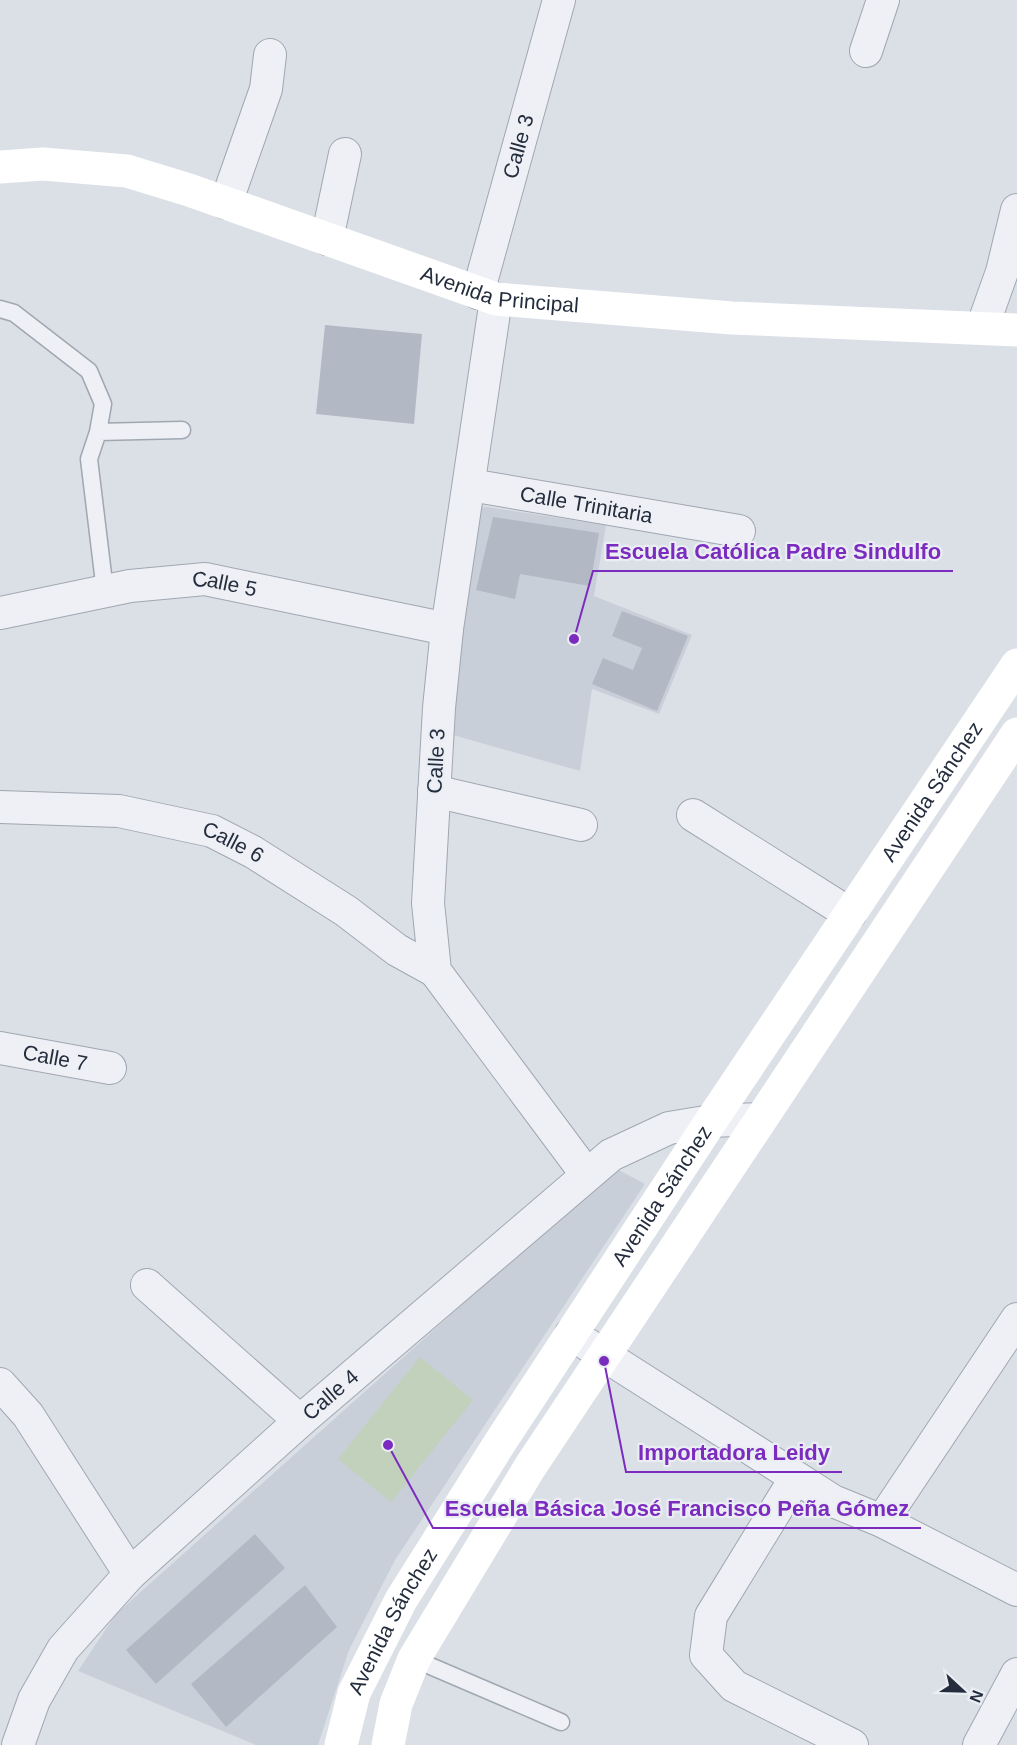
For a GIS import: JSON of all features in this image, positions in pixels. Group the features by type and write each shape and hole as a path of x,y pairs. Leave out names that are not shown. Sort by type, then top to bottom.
{"street":[{"name":"Calle 3","path":"435,971 428,903 434,791 447,630 470,485 487,296 559,0"},
{"path":"866,51 883,0"},
{"path":"226,203 266,89 270,55"},
{"path":"327,239 345,154"},
{"name":"Avenida Principal","path":"0,167 43,164 127,171 226,203 487,296 732,318 1017,330"},
{"path":"982,328 1002,272 1017,210"},
{"name":"Calle Trinitaria","path":"470,485 739,531"},
{"name":"Calle 5","path":"0,613 105,591 205,579 447,630"},
{"name":"Avenida Sánchez","path":"341,1745 354,1693 401,1600 571,1334 711,1121 1017,665"},
{"name":"Avenida Sánchez","path":"388,1745 396,1704 414,1659 530,1467 1017,734"},
{"path":"434,791 581,825"},
{"name":"Calle 6","path":"0,807 119,811 212,831 253,852 346,911 397,950 435,971"},
{"path":"693,815 850,914"},
{"path":"435,971 587,1175"},
{"name":"Calle 7","path":"0,1048 110,1068"},
{"name":"Calle 4","path":"18,1745 34,1700 63,1649 130,1574 300,1421 587,1175 611,1155 669,1128 711,1121 760,1119"},
{"path":"147,1285 300,1421"},
{"path":"571,1334 832,1501 882,1521 1017,1590"},
{"path":"882,1521 1012,1338"},
{"path":"0,1384 28,1414 130,1574"},
{"path":"795,1479 711,1616 706,1655 734,1686 852,1745"},
{"path":"979,1745 1017,1674"}],"lane":[{"path":"0,309 14,313 89,371 103,404 98,432 89,459 105,591"},
{"path":"98,432 182,430"},
{"path":"414,1659 561,1722"}],"shaded area":[{"path":"480,506 606,525 594,596 692,635 659,714 592,689 580,771 446,733"},
{"path":"615,1168 645,1184 395,1560 349,1650 318,1745 256,1745 78,1671 116,1614"}],"green space":[{"path":"420,1357 473,1400 391,1502 338,1459"}],"building":[{"path":"325,325 422,334 414,424 316,414"},
{"path":"493,517 599,533 590,586 520,574 515,599 476,590"},
{"path":"622,611 688,636 657,711 592,684 603,658 633,670 642,648 612,636"},
{"path":"255,1534 285,1568 156,1684 126,1650"},
{"path":"305,1585 337,1627 226,1727 191,1684"}],"place":[{"name":"Escuela Católica Padre Sindulfo","path":"574,639"},
{"name":"Importadora Leidy","path":"604,1361"},
{"name":"Escuela Básica José Francisco Peña Gómez","path":"388,1445"}]}
